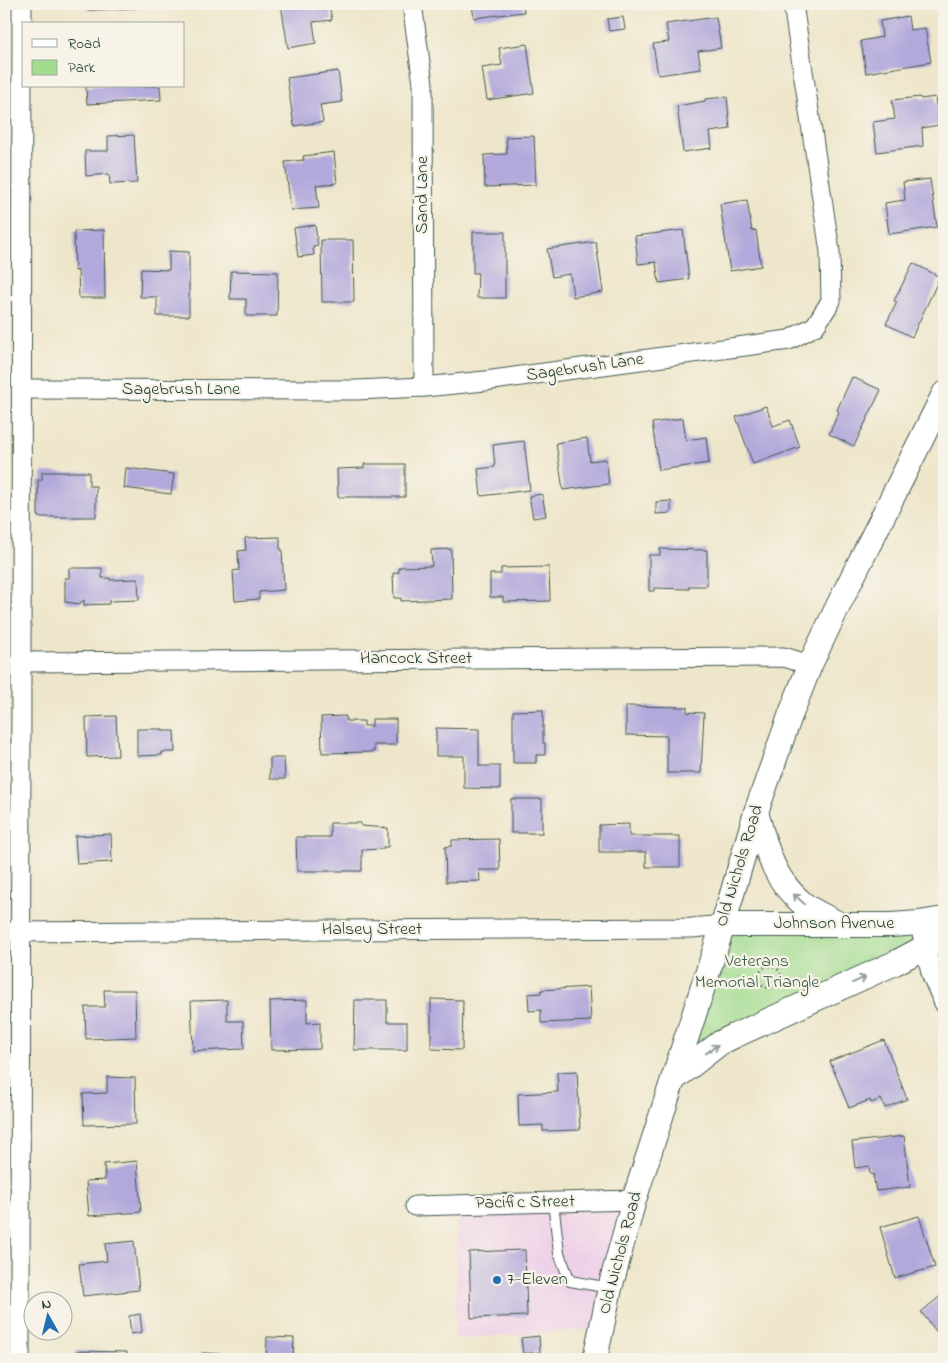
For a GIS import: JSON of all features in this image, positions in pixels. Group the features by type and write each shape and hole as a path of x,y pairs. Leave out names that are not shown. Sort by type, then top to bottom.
{"street":[{"path":"20,1359 12,1258 13,932 21,662 22,4"},
{"name":"Sand Lane","path":"412,4 423,84 424,387"},
{"name":"Sagebrush Lane","path":"22,389 356,390 424,387 495,380 789,340 815,326 831,301 830,252 793,4"},
{"name":"Old Nichols Road","path":"594,1359 610,1288 634,1200 723,925 756,812 790,716 810,665 944,394"},
{"name":"Hancock Street","path":"21,662 784,657 810,665"},
{"path":"756,812 768,854 781,880 804,904 841,925"},
{"name":"Johnson Avenue","path":"723,925 919,923 944,919"},
{"path":"919,923 935,943 932,976 944,1004"},
{"name":"Halsey Street","path":"13,932 682,928 723,925"},
{"path":"674,1078 720,1043 935,943"},
{"name":"Pacific Street","path":"415,1206 634,1200"}],"lane":[{"path":"553,1202 559,1253 570,1281 610,1288"}],"path":[{"path":"738,974 758,978 762,985 769,989 773,989 779,984 782,977 779,970 770,966 763,968 758,978"}],"shaded area":[{"path":"629,1206 595,1329 455,1339 457,1214"}],"green space":[{"name":"Veterans Memorial Triangle","path":"918,925 923,948 676,1075 724,927"}],"building":[{"path":"87,4 135,4 136,8 87,10"},
{"path":"281,4 329,4 332,20 313,22 316,43 288,48"},
{"path":"472,4 523,4 524,12 474,18"},
{"path":"908,16 910,30 925,28 931,62 866,73 861,41 882,37 880,21"},
{"path":"623,17 625,29 609,31 607,19"},
{"path":"716,17 721,48 698,51 701,69 658,75 653,44 669,42 666,24"},
{"path":"527,44 534,93 487,100 482,68 502,65 499,48"},
{"path":"338,71 342,102 320,105 323,122 294,126 287,78"},
{"path":"86,88 160,88 161,100 87,104"},
{"path":"727,97 730,129 710,132 712,148 683,152 677,106 705,101 705,99"},
{"path":"920,97 921,99 935,97 939,125 922,128 923,146 877,152 873,122 895,119 892,100"},
{"path":"134,135 137,183 110,184 109,174 86,176 85,151 108,151 108,136"},
{"path":"534,136 536,185 485,187 484,155 507,154 506,137"},
{"path":"334,152 337,183 316,185 319,208 291,210 285,162 304,160 303,156"},
{"path":"930,179 937,227 889,234 885,203 905,200 903,182"},
{"path":"747,200 752,231 756,230 761,266 730,271 720,204"},
{"path":"315,225 318,246 313,247 314,255 298,257 294,228"},
{"path":"104,230 105,298 79,298 78,270 75,271 74,231"},
{"path":"683,230 689,279 659,283 656,262 638,264 635,236"},
{"path":"473,232 505,232 505,298 477,298 478,273 473,273"},
{"path":"321,240 353,240 354,302 322,302"},
{"path":"596,242 603,292 573,297 570,274 552,277 547,249"},
{"path":"169,251 189,252 189,316 157,316 157,297 140,297 141,269 169,270"},
{"path":"913,263 940,277 912,337 886,324 897,302 894,301"},
{"path":"231,271 278,272 277,316 246,316 246,299 230,299"},
{"path":"852,377 881,390 854,446 829,434 839,412 837,410"},
{"path":"766,406 773,426 790,420 800,447 753,464 736,417"},
{"path":"683,418 686,440 706,437 709,463 659,470 652,423"},
{"path":"587,438 590,461 606,459 609,484 563,490 556,443"},
{"path":"524,441 530,490 481,496 478,469 495,467 493,445"},
{"path":"364,464 405,464 405,497 338,497 337,469 364,468"},
{"path":"126,468 174,474 171,494 124,488"},
{"path":"42,472 89,472 89,486 96,486 96,517 38,517 38,480 42,480"},
{"path":"542,494 546,516 533,518 529,496"},
{"path":"671,501 671,513 656,514 656,502"},
{"path":"280,537 284,590 259,592 259,599 235,601 233,571 239,570 238,551 246,550 245,538"},
{"path":"451,549 452,599 401,601 401,598 394,598 393,573 399,572 399,567 432,566 431,550"},
{"path":"660,549 707,550 707,586 689,586 689,589 654,588 654,591 649,591 649,555 660,555"},
{"path":"549,567 550,601 503,602 503,597 490,597 490,574 501,574 501,568"},
{"path":"69,568 102,568 102,578 110,578 110,580 138,579 139,600 109,601 109,604 84,605 84,600 79,604 65,602 65,578 69,578"},
{"path":"626,706 687,707 687,712 704,713 701,773 667,773 667,736 626,735"},
{"path":"543,710 545,755 536,755 536,763 513,763 513,711"},
{"path":"116,716 118,756 87,757 86,717"},
{"path":"346,716 346,721 364,721 364,726 372,726 372,719 396,719 396,745 374,745 374,752 322,753 321,717"},
{"path":"436,728 479,729 479,766 500,766 500,789 464,788 464,756 436,756"},
{"path":"137,729 174,731 175,752 162,752 162,755 137,756"},
{"path":"270,758 284,758 285,779 270,779"},
{"path":"511,799 542,799 542,833 511,833"},
{"path":"330,823 361,823 361,826 388,828 388,847 362,850 362,871 297,871 296,837 330,837"},
{"path":"629,824 629,836 680,836 680,867 646,867 646,852 599,852 599,825"},
{"path":"111,834 112,862 77,864 75,836"},
{"path":"499,839 500,870 479,870 480,881 446,882 445,847 452,846 452,840"},
{"path":"589,987 591,1021 541,1023 541,1010 529,1011 528,994 541,993 541,990"},
{"path":"104,990 135,990 136,1037 86,1039 85,1007 105,1007"},
{"path":"431,999 463,1000 462,1050 431,1049"},
{"path":"227,1000 227,1021 243,1021 244,1049 193,1051 191,1001"},
{"path":"307,1000 307,1023 320,1022 320,1049 271,1050 270,1001"},
{"path":"355,1000 387,1000 387,1022 407,1022 407,1050 354,1050"},
{"path":"884,1040 907,1099 885,1108 881,1099 871,1103 870,1100 849,1108 830,1061"},
{"path":"577,1071 580,1130 543,1131 543,1125 519,1126 518,1094 558,1092 557,1072"},
{"path":"107,1077 135,1078 136,1124 84,1125 83,1094 107,1093"},
{"path":"904,1136 910,1187 876,1191 873,1174 870,1174 869,1166 855,1168 852,1142"},
{"path":"137,1161 141,1212 89,1216 86,1181 105,1180 104,1164"},
{"path":"919,1216 935,1267 895,1278 880,1227"},
{"path":"134,1241 139,1290 83,1296 79,1264 107,1261 105,1244"},
{"path":"525,1250 527,1316 471,1318 469,1252"},
{"path":"944,1293 944,1341 921,1312"},
{"path":"140,1314 142,1332 131,1334 129,1316"},
{"path":"539,1336 540,1352 523,1354 521,1338"},
{"path":"267,1337 294,1338 293,1359 266,1359"},
{"path":"76,1351 127,1352 127,1359 75,1359"},
{"path":"202,1353 227,1354 227,1359 202,1359"}],"place":[{"name":"7-Eleven","path":"497,1280"}]}
